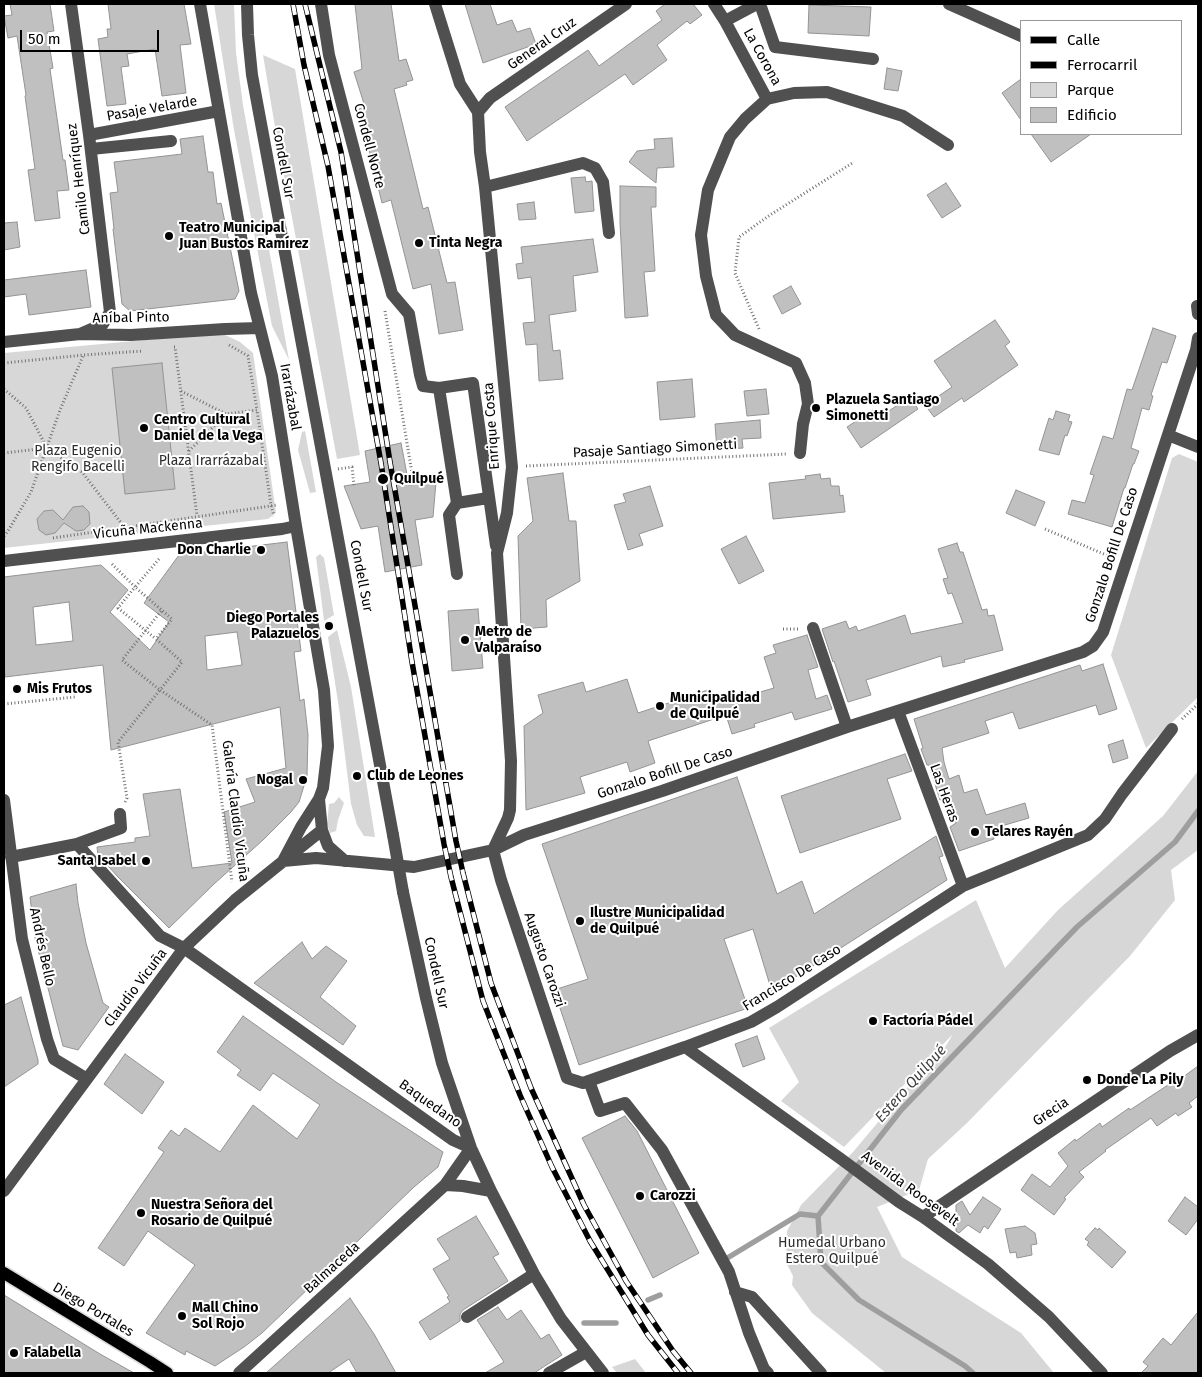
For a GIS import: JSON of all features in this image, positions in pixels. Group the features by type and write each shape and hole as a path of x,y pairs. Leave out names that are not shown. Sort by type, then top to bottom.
{"main road":[{"name":"Diego Portales","path":"4,1273 167,1373"}],"street":[{"name":"Camilo Henríquez","path":"70,4 90,135 110,312 103,324 80,334"},
{"name":"Irarrázabal","path":"200,4 250,293 272,376 324,690 328,746 323,788 283,862"},
{"name":"Condell Sur","path":"247,4 252,74 403,892 442,1063 471,1148"},
{"name":"Condell Norte","path":"321,4 329,55 392,294"},
{"name":"Enrique Costa","path":"435,4 460,84 478,112 480,152 512,467 507,513 497,553 511,761 510,810 493,850"},
{"name":"General Cruz","path":"478,112 490,98 626,4"},
{"name":"La Corona","path":"714,4 768,99"},
{"path":"725,21 758,4 775,48 873,59"},
{"path":"949,4 1020,36"},
{"path":"800,453 803,424 808,404 805,383 796,363 735,335 716,315 706,276 701,235 708,190 730,137 745,119 768,99 794,93 827,92 902,116 948,145"},
{"name":"Pasaje Velarde","path":"90,135 219,111"},
{"path":"91,149 171,141"},
{"path":"485,187 583,163 595,168 602,182 609,233"},
{"path":"392,294 409,314 423,386 439,388 472,383 497,553"},
{"name":"Aníbal Pinto","path":"4,342 80,334 131,335 260,328"},
{"name":"Gonzalo Bofill De Caso","path":"283,862 316,858 414,867 493,850 524,835 662,791 847,727 1083,652 1093,646 1103,632 1198,346"},
{"path":"439,388 457,504"},
{"path":"1168,435 1198,448"},
{"path":"457,574 449,515 457,504 488,498"},
{"name":"Vicuña Mackenna","path":"4,561 296,526"},
{"path":"813,628 847,727"},
{"name":"Las Heras","path":"898,711 963,886"},
{"name":"Francisco De Caso","path":"568,1078 583,1083 751,1022 778,1007 963,886 1088,835 1105,819 1172,729"},
{"name":"Irarrázabal","path":"319,798 322,830"},
{"name":"Andrés Bello","path":"4,800 5,823 11,857 8,874 47,1039 54,1059 87,1079"},
{"path":"11,857 77,844 121,828 120,814"},
{"path":"322,830 328,846 345,861"},
{"name":"Claudio Vicuña","path":"4,1191 184,948 235,900 322,830"},
{"name":"Baquedano","path":"77,844 160,936 184,948 452,1140 471,1148"},
{"name":"Augusto Carozzi","path":"493,850 568,1078"},
{"name":"Grecia","path":"923,1217 1170,1051 1198,1035"},
{"name":"Avenida Roosevelt","path":"685,1047 988,1264 1049,1317 1102,1373"},
{"path":"589,1081 600,1111 625,1103 662,1150 729,1272 749,1333 764,1369 768,1373"},
{"path":"471,1148 534,1274 561,1319 603,1373"},
{"name":"Balmaceda","path":"239,1373 446,1185 471,1148"},
{"path":"446,1185 491,1191"},
{"path":"467,1317 534,1274"},
{"path":"735,1292 752,1297 821,1373"},
{"path":"550,1373 586,1352"}],"path":[{"path":"769,350 735,273 739,237 854,162"},
{"path":"392,294 384,302 413,479 439,474"},
{"path":"228,344 248,356 271,506 277,529"},
{"path":"165,348 184,346"},
{"path":"175,347 197,516"},
{"path":"4,363 146,351"},
{"path":"4,536 31,492 60,410 84,355"},
{"path":"4,390 26,408 47,448 82,472 125,528"},
{"path":"180,390 226,414 257,410"},
{"path":"188,451 226,414"},
{"path":"4,452 47,448"},
{"name":"Pasaje Santiago Simonetti","path":"512,467 800,453"},
{"path":"50,538 293,504"},
{"path":"1045,530 1126,564"},
{"path":"120,814 127,798 118,742 182,662 118,608 174,541"},
{"path":"96,549 172,619 156,639"},
{"path":"160,690 122,660 162,610"},
{"path":"4,704 75,697 74,682"},
{"name":"Galería Claudio Vicuña","path":"160,690 212,725 235,900"},
{"path":"1172,729 1198,704"}],"green space":[{"path":"214,4 234,4 236,53 243,105 289,360 272,326 234,130"},
{"path":"263,55 295,69 360,455 337,459"},
{"path":"221,333 240,342 253,353 276,513 268,519 4,548 4,353"},
{"path":"305,431 316,492 310,493 298,450 302,432"},
{"path":"1179,454 1198,462 1198,697 1146,748 1111,655 1172,458"},
{"path":"320,554 324,558 334,615 324,621 316,557"},
{"path":"337,630 351,687 375,837 364,836 357,825 351,804 328,637"},
{"name":"Humedal Urbano Estero Quilpué","path":"1198,771 1198,850 1171,870 1175,900 1130,956 967,1123 928,1159 919,1190 877,1207 902,1257 1021,1333 1054,1373 886,1373 812,1313 792,1285 793,1276 786,1262 787,1231 801,1205 853,1152 916,1077 944,1049 953,1034 844,1147 781,1101 799,1082 769,1028 976,900 1005,968 1058,910 1163,816"},
{"path":"339,797 344,803 336,831 330,833 327,824 329,804 334,803"},
{"path":"635,1359 646,1373 617,1373 612,1367"}],"building":[{"path":"10,4 50,4 54,31 47,32 53,68 50,69 69,190 57,191 60,218 35,221 28,170 35,169 26,95 17,36 8,38 4,16 12,15"},
{"path":"108,4 184,4 191,44 180,45 186,93 162,96 155,49 127,54 129,66 121,67 126,104 107,106 98,39 108,37 107,29 111,29"},
{"path":"355,4 391,4 399,61 406,59 413,80 406,82 407,85 394,89 423,209 428,207 447,283 455,282 463,330 439,334 431,284 413,289 391,200 382,203 359,109 365,107 354,72 362,69"},
{"path":"465,4 490,4 497,25 512,20 517,32 530,28 536,44 483,63"},
{"path":"665,4 693,4 702,15 690,24 687,21 657,45 667,60 633,85 625,74 527,141 505,107 588,50 599,66 662,20 656,11"},
{"path":"809,5 871,7 869,36 808,33"},
{"path":"887,68 902,71 898,91 884,89"},
{"path":"1020,80 1020,119 1002,93"},
{"path":"1032,135 1090,135 1051,162"},
{"path":"203,136 208,172 213,172 217,204 221,203 239,291 235,299 130,311 122,304 113,229 110,193 118,192 114,162 182,154 180,139"},
{"path":"672,138 674,167 657,168 656,183 629,162 637,151 655,149 654,139"},
{"path":"585,177 586,182 592,181 594,211 575,213 571,178"},
{"path":"946,183 961,206 942,218 927,195"},
{"path":"620,186 656,187 656,207 651,207 655,271 644,272 648,316 625,318"},
{"path":"534,202 536,219 519,220 517,204"},
{"path":"17,222 20,247 4,250 4,223"},
{"path":"593,239 598,272 573,276 576,311 549,315 553,351 560,350 563,379 539,381 537,344 526,345 523,323 535,322 531,277 518,279 516,264 523,263 521,247"},
{"path":"86,270 91,307 29,315 26,294 4,297 4,280"},
{"path":"791,286 801,304 782,314 773,296"},
{"path":"995,320 1010,342 1005,346 1018,365 964,402 962,398 934,417 925,405 952,387 934,361"},
{"path":"1153,328 1176,336 1167,363 1162,362 1151,395 1153,396 1149,410 1142,408 1131,448 1139,451 1124,488 1112,527 1068,514 1072,500 1085,503 1094,475 1090,474 1103,436 1113,439 1127,389 1132,390"},
{"name":"Centro Cultural Daniel de la Vega","path":"162,363 175,489 125,494 112,368"},
{"path":"692,379 695,417 660,420 657,382"},
{"path":"766,389 769,414 747,416 744,391"},
{"path":"910,397 918,409 861,448 847,427 873,410 878,418"},
{"path":"1056,411 1070,415 1068,421 1072,422 1067,436 1065,435 1059,455 1039,450 1049,418 1053,420"},
{"path":"760,420 761,438 742,439 743,448 717,450 715,424"},
{"path":"401,443 409,485 436,482 433,517 415,520 422,565 385,572 378,526 361,529 344,486 370,482 365,451"},
{"path":"563,473 569,521 576,521 580,581 546,600 547,627 521,629 518,536 533,521 527,478"},
{"path":"820,474 821,479 830,478 831,486 839,486 840,496 843,495 845,512 773,519 769,483 806,479 805,476"},
{"path":"650,486 663,526 639,534 643,545 628,550 614,505 626,502 623,494"},
{"path":"1016,490 1045,502 1035,526 1006,513"},
{"path":"83,506 89,512 90,524 84,530 76,531 64,523 55,533 46,535 39,530 37,519 44,511 53,510 63,520 73,507"},
{"path":"746,536 764,571 739,584 721,549"},
{"path":"287,542 301,651 294,652 300,701 304,699 308,735 307,776 299,802 291,812 169,928 98,855 97,847 135,842 135,838 150,836 143,794 180,789 192,868 232,863 224,812 255,802 246,779 286,768 280,707 111,750 103,665 5,677 4,577 101,565 128,590 110,612 150,650 169,622 144,603 179,555","holes":["69,602 73,641 36,645 33,607","237,632 242,665 207,670 205,636"]},
{"path":"957,543 960,552 963,552 982,610 987,609 988,616 994,615 1003,650 943,667 941,656 866,680 871,695 848,702 822,629 846,621 849,629 856,626 858,631 905,615 911,634 963,623 952,593 948,594 943,579 948,578 938,549"},
{"name":"Metro de Valparaíso","path":"478,609 483,668 452,671 448,611"},
{"path":"807,635 818,667 808,670 816,699 827,695 832,709 795,720 792,712 754,724 755,727 732,734 726,715 648,741 655,763 630,772 627,762 580,777 585,793 526,810 524,726 543,713 538,695 583,682 586,692 627,679 638,713 711,689 715,701 745,691 746,696 774,688 764,657 776,653 773,645"},
{"path":"1103,664 1117,709 1099,715 1096,705 1019,729 1013,712 985,721 989,733 942,748 949,779 959,775 964,793 977,789 986,815 1025,803 1029,818 991,829 994,839 959,851 950,827 956,823 948,798 940,800 929,765 927,765 921,749 923,748 914,719 1080,665 1082,671"},
{"path":"1123,740 1128,758 1113,763 1108,745"},
{"path":"905,754 912,771 887,779 901,819 800,853 781,796"},
{"path":"737,777 777,894 802,881 814,914 936,836 943,856 939,857 947,880 772,992 753,929 724,939 748,1008 579,1065 554,990 588,979 542,844"},
{"path":"76,884 86,943 103,1003 109,1007 78,1050 63,1046 35,938 30,897"},
{"path":"302,942 312,959 326,946 347,961 320,997 356,1026 343,1045 254,983"},
{"path":"21,997 38,1064 4,1087 4,1005"},
{"path":"243,1016 336,1082 443,1152 438,1167 414,1187 262,1333 215,1366 186,1351 185,1355 146,1333 195,1265 148,1231 124,1266 98,1248 164,1152 158,1148 171,1130 179,1136 185,1128 220,1152 253,1105 297,1139 320,1105 273,1073 260,1091 237,1075 241,1070 217,1052"},
{"path":"757,1036 765,1059 743,1067 735,1044"},
{"path":"125,1054 164,1082 142,1114 104,1084"},
{"path":"1198,1066 1198,1096 1189,1103 1192,1107 1178,1116 1176,1113 1157,1126 1151,1118 1105,1150 1079,1172 1084,1177 1064,1198 1066,1199 1054,1215 1021,1190 1032,1174 1050,1187 1068,1166 1058,1153 1075,1139 1076,1141 1100,1123 1102,1127 1129,1108 1130,1110 1174,1081 1175,1083"},
{"name":"Carozzi","path":"625,1116 637,1131 699,1253 653,1278 582,1138"},
{"path":"983,1197 1001,1209 988,1229 984,1226 980,1233 968,1225 959,1233 956,1231 956,1205 962,1201 970,1215"},
{"path":"1185,1197 1198,1207 1198,1219 1186,1235 1168,1221"},
{"path":"476,1216 499,1254 493,1257 508,1281 463,1310 460,1314 460,1321 430,1340 419,1322 450,1302 447,1297 449,1296 433,1269 450,1259 437,1239"},
{"path":"1025,1226 1035,1233 1037,1244 1031,1245 1032,1255 1017,1258 1016,1252 1010,1253 1005,1229"},
{"path":"1095,1228 1098,1230 1099,1228 1126,1252 1112,1268 1087,1245 1089,1242 1085,1239"},
{"path":"4,1295 100,1354 134,1373 4,1373"},
{"path":"350,1298 374,1334 396,1373 357,1373 349,1359 328,1373 266,1373"},
{"path":"498,1307 507,1320 521,1310 541,1339 549,1334 562,1355 534,1373 485,1373 504,1362 477,1320"},
{"path":"1198,1312 1198,1373 1141,1373 1148,1366 1143,1362 1163,1338 1171,1345"}],"waterway":[{"name":"Estero Quilpué","path":"973,1373 965,1366 859,1300 821,1262 818,1216 901,1110 1077,927 1175,842 1198,811"},
{"path":"729,1257 800,1214 818,1216"},
{"path":"648,1300 660,1295"},
{"path":"584,1323 616,1323"}],"railway":[{"path":"293,4 304,65 328,166 381,463 412,662 444,844 483,1001 520,1095 552,1167 590,1241 648,1335 678,1373"},
{"path":"305,4 341,152 390,462 456,841 491,983 531,1088 584,1205 626,1281 673,1351 691,1373"}],"place":[{"name":"Teatro Municipal Juan Bustos Ramírez","path":"169,236"},
{"name":"Tinta Negra","path":"419,243"},
{"name":"Plazuela Santiago Simonetti","path":"816,408"},
{"name":"Centro Cultural Daniel de la Vega","path":"144,428"},
{"name":"Quilpué","path":"383,479"},
{"name":"Don Charlie","path":"261,550"},
{"name":"Diego Portales Palazuelos","path":"329,626"},
{"name":"Metro de Valparaíso","path":"465,640"},
{"name":"Mis Frutos","path":"17,689"},
{"name":"Municipalidad de Quilpué","path":"660,706"},
{"name":"Club de Leones","path":"357,776"},
{"name":"Nogal","path":"303,780"},
{"name":"Telares Rayén","path":"975,832"},
{"name":"Santa Isabel","path":"146,861"},
{"name":"Ilustre Municipalidad de Quilpué","path":"580,921"},
{"name":"Factoría Pádel","path":"873,1021"},
{"name":"Donde La Pily","path":"1087,1080"},
{"name":"Carozzi","path":"640,1196"},
{"name":"Nuestra Señora del Rosario de Quilpué","path":"141,1213"},
{"name":"Mall Chino Sol Rojo","path":"182,1316"},
{"name":"Falabella","path":"14,1353"}],"park label":[{"name":"Plaza Eugenio Rengifo Bacelli","path":"78,460"},
{"name":"Plaza Irarrázabal","path":"211,461"}]}
